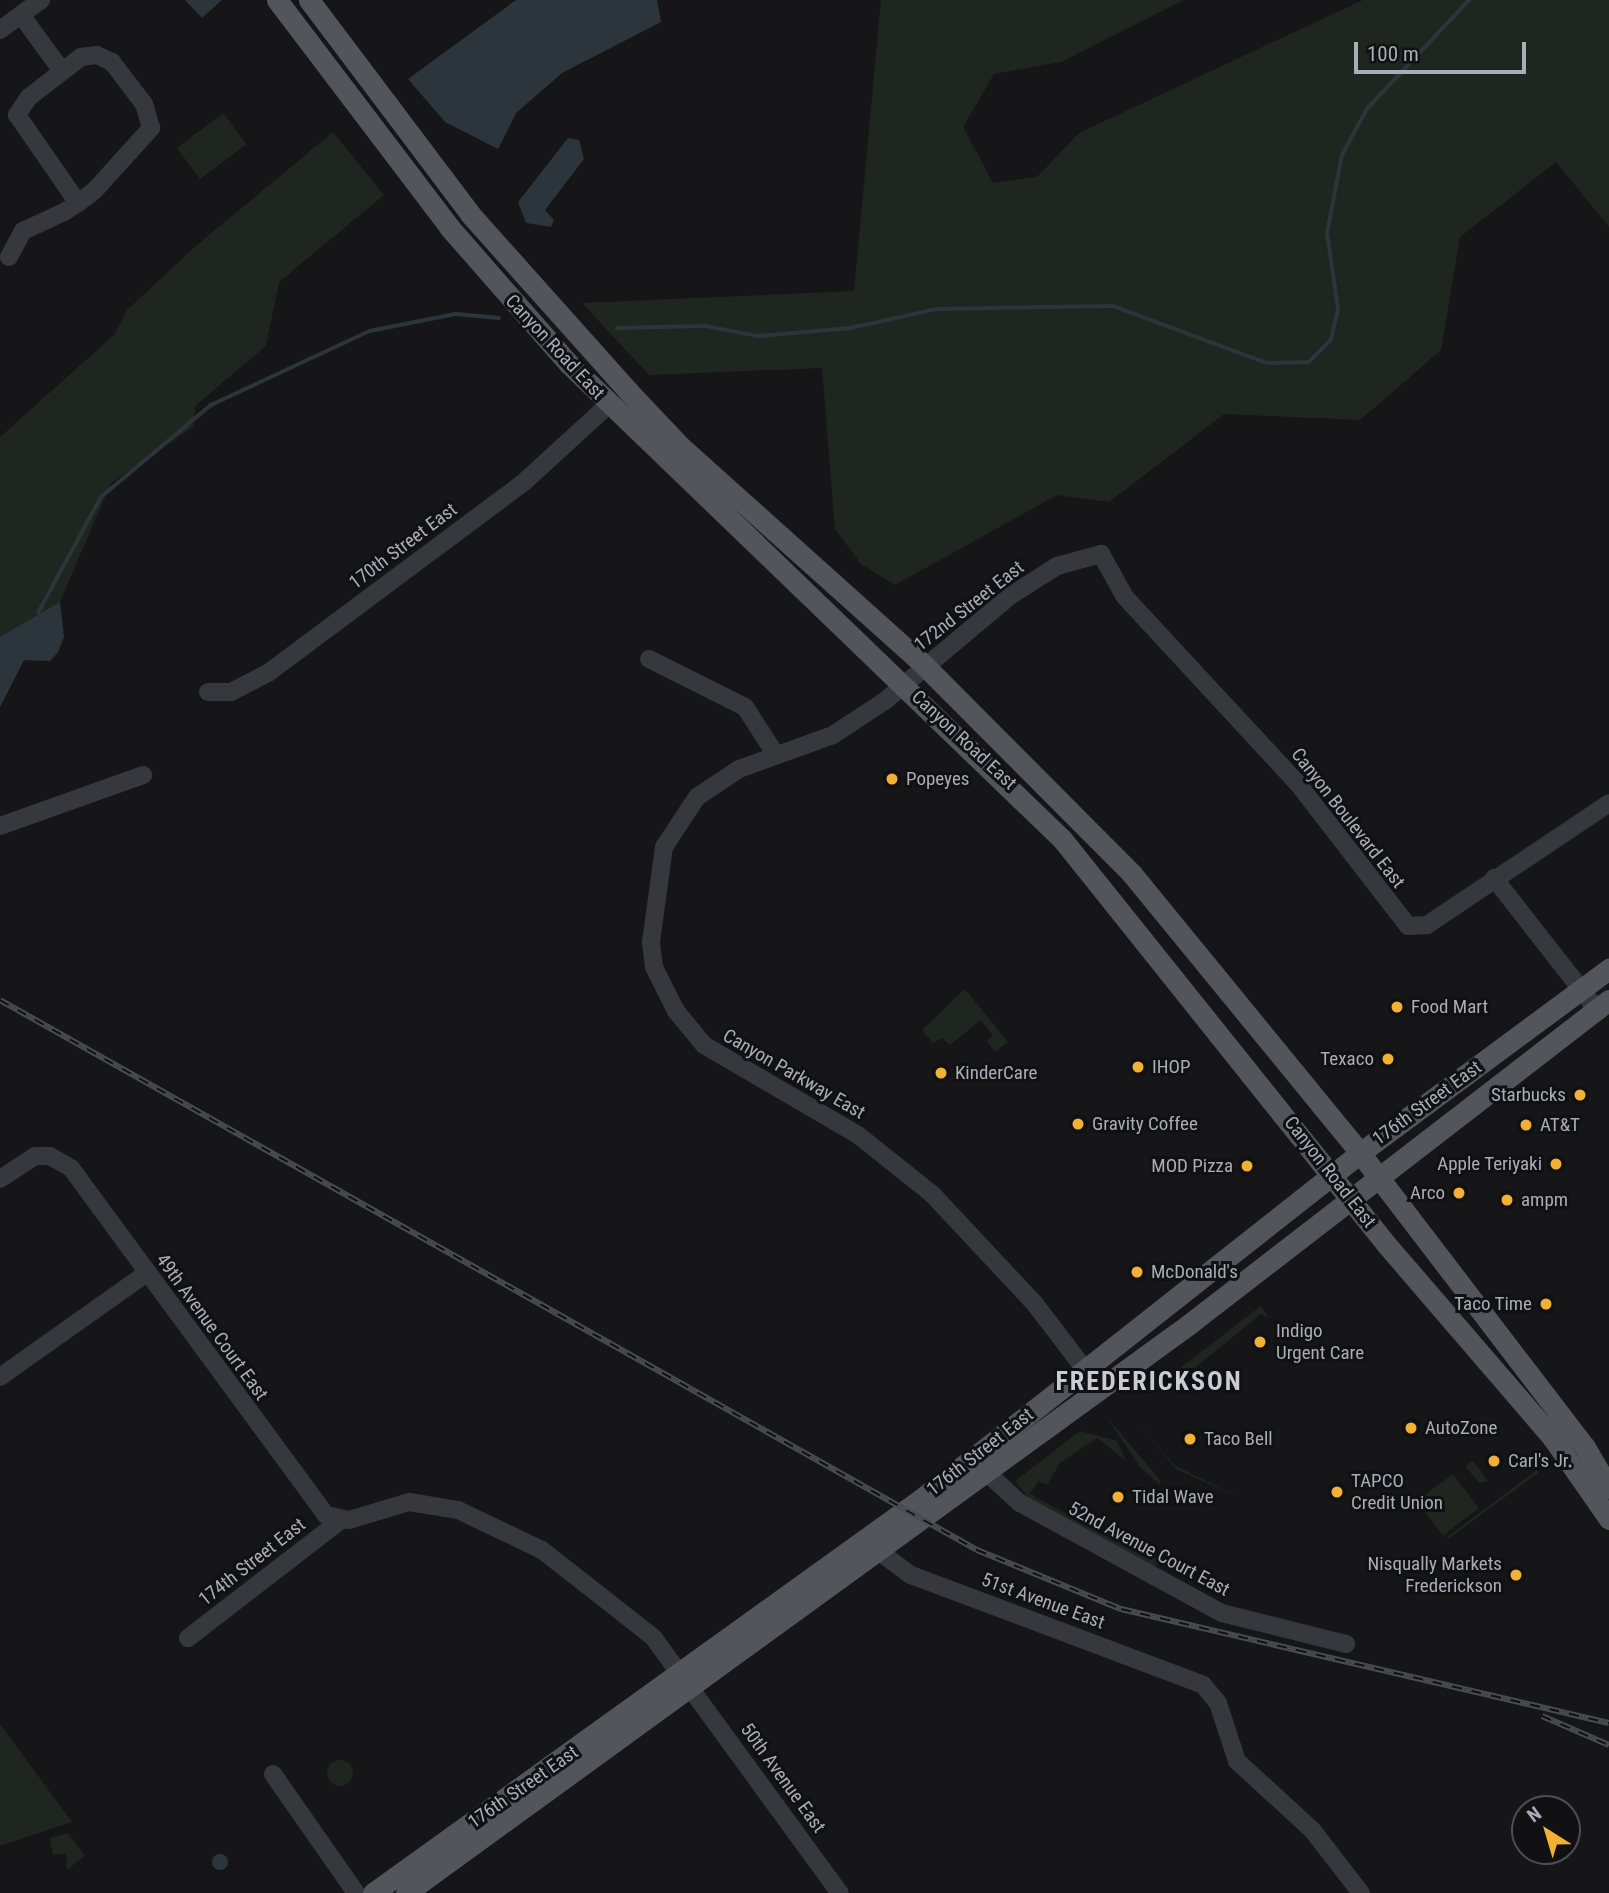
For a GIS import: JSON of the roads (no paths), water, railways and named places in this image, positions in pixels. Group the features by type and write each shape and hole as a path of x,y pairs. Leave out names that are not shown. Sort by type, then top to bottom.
{"main road":[{"name":"Canyon Road East","path":"277,0 449,227 608,405 904,684 1062,839 1354,1201 1552,1437 1609,1519"},
{"name":"Canyon Road East","path":"309,0 470,214 679,445 925,666 1132,874 1360,1153 1585,1447 1609,1488"},
{"path":"608,405 624,404 679,445"},
{"name":"176th Street East","path":"406,1893 687,1681 930,1504 1085,1369 1360,1153 1609,969"},
{"name":"176th Street East","path":"930,1504 987,1473 1381,1181 1603,1005"},
{"name":"176th Street East","path":"373,1893 880,1552 899,1527"}],"street":[{"path":"0,30 41,0"},
{"path":"21,15 62,71"},
{"path":"9,257 23,231 78,203 151,128 144,104 112,62 97,55 81,57 18,110 22,130 78,203"},
{"name":"170th Street East","path":"208,692 230,692 268,673 523,483 608,405"},
{"name":"172nd Street East","path":"904,684 1010,596 1057,566 1101,554"},
{"name":"Canyon Boulevard East","path":"1101,554 1125,597 1299,785 1401,922 1427,925 1609,803"},
{"path":"649,659 745,707 776,755"},
{"name":"Canyon Parkway East","path":"904,684 833,735 776,755 697,797 664,847 648,892 654,967 687,1027 724,1058 858,1135 932,1194 1099,1388"},
{"path":"0,826 143,775"},
{"path":"1494,878 1581,990 1603,1005"},
{"name":"49th Avenue Court East","path":"0,1179 29,1159 50,1156 71,1168 295,1479 326,1515 341,1520"},
{"path":"0,1377 147,1273"},
{"name":"52nd Avenue Court East","path":"987,1473 1020,1503 1222,1613 1346,1644"},
{"name":"50th Avenue East","path":"341,1520 418,1502 500,1527 593,1587 653,1637 840,1893"},
{"name":"174th Street East","path":"188,1638 341,1520"},
{"name":"51st Avenue East","path":"880,1552 911,1575 1196,1681 1218,1703 1237,1761 1313,1831 1361,1893"},
{"path":"273,1774 356,1893"}],"waterway":[{"path":"617,328 705,326 758,336 851,328 937,309 1113,306 1267,363 1309,362 1331,340 1338,309 1327,233 1342,155 1367,109 1469,0"},
{"path":"38,613 101,497 211,405 370,331 456,314 499,318"}],"railway":[{"path":"0,1000 977,1550 1121,1609 1609,1723"},
{"path":"1542,1716 1609,1745"}],"place":[{"name":"Popeyes","path":"892,779"},
{"name":"Food Mart","path":"1397,1007"},
{"name":"Texaco","path":"1388,1059"},
{"name":"IHOP","path":"1138,1067"},
{"name":"KinderCare","path":"941,1073"},
{"name":"Starbucks","path":"1580,1095"},
{"name":"Gravity Coffee","path":"1078,1124"},
{"name":"AT&T","path":"1526,1125"},
{"name":"Apple Teriyaki","path":"1556,1164"},
{"name":"MOD Pizza","path":"1247,1166"},
{"name":"Arco","path":"1459,1193"},
{"name":"ampm","path":"1507,1200"},
{"name":"McDonald's","path":"1137,1272"},
{"name":"Taco Time","path":"1546,1304"},
{"name":"Indigo Urgent Care","path":"1260,1342"},
{"name":"AutoZone","path":"1411,1428"},
{"name":"Taco Bell","path":"1190,1439"},
{"name":"Carl's Jr.","path":"1494,1461"},
{"name":"TAPCO Credit Union","path":"1337,1492"},
{"name":"Tidal Wave","path":"1118,1497"},
{"name":"Nisqually Markets Frederickson","path":"1516,1575"}],"district":[{"name":"FREDERICKSON","path":"1149,1382"}]}
